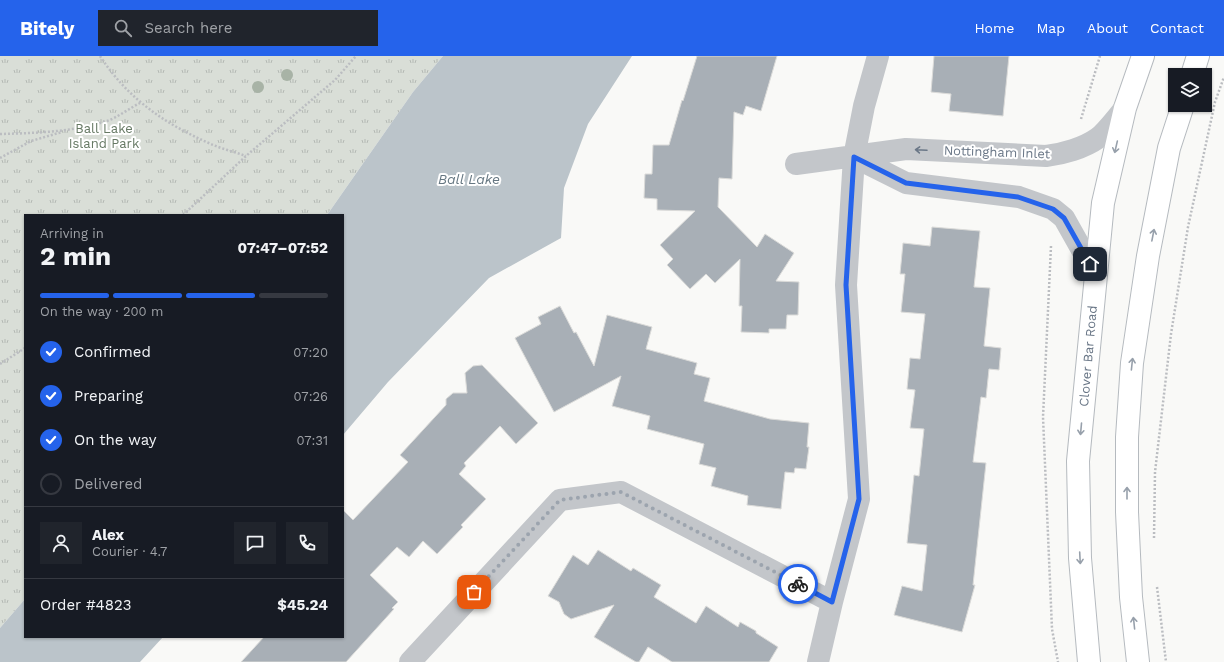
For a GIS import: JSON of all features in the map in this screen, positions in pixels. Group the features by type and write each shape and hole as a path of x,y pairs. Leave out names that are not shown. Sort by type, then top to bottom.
{"main road":[{"name":"Clover Bar Road","path":"1089,662 1080,558 1078,461 1103,203 1125,108 1143,56"},
{"path":"1194,68 1198,56"},
{"path":"1138,662 1131,597 1127,512 1127,437 1132,363 1148,256 1169,148 1180,112"}],"street":[{"path":"818,662 859,499 846,285 854,157 864,106 878,56"},
{"name":"Nottingham Inlet","path":"796,164 906,149 1046,156 1060,154 1074,150 1098,138 1125,108"},
{"path":"854,157 906,183 1018,197 1053,209 1064,218 1096,275"},
{"path":"410,662 560,500 621,492 832,602"}],"path":[{"path":"100,56 111,73 140,102 173,125 212,145 246,156"},
{"path":"185,214 246,156 335,80 356,56"},
{"path":"1081,120 1100,56"},
{"path":"1154,541 1155,472 1171,334 1188,226 1215,102 1224,77"},
{"path":"0,134 37,133 69,129 109,121 140,102"},
{"path":"0,158 31,141 69,129"},
{"path":"1051,241 1043,417 1052,629 1058,662"},
{"path":"0,364 24,349"},
{"path":"1157,587 1166,662"}],"green space":[{"name":"Ball Lake Island Park","path":"0,56 443,56 413,92 328,214 24,214 24,600 0,628"}],"water":[{"name":"Ball Lake","path":"443,56 632,56 588,124 564,188 561,238 489,278 388,382 344,434 344,214 328,214 413,92"},
{"path":"24,600 24,638 162,638 140,662 0,662 0,628"}],"building":[{"path":"697,56 777,56 761,111 746,106 743,115 734,112 732,179 719,178 718,207 757,247 765,234 794,253 776,281 799,282 798,315 787,315 786,329 769,329 769,333 741,332 742,306 739,306 740,259 715,283 706,274 690,289 667,265 673,259 660,245 695,211 657,210 657,199 644,198 645,174 652,174 653,145 669,145"},
{"path":"934,56 1009,56 1003,116 949,111 951,94 931,92"},
{"path":"932,227 980,231 974,287 990,288 984,346 1001,348 999,370 989,369 986,398 981,397 973,462 986,463 973,585 975,585 962,632 894,615 902,586 922,591 927,545 907,543 914,475 919,476 924,429 910,428 915,390 907,389 910,358 920,359 925,314 901,312 905,274 900,274 903,243 930,246"},
{"path":"560,306 594,366 607,315 652,327 646,349 697,363 694,374 710,378 704,401 770,419 809,423 807,447 809,447 806,469 795,468 794,473 785,472 781,509 747,505 748,496 711,486 716,468 699,464 704,444 647,429 650,416 612,406 621,376 554,412 515,338 541,324 538,317"},
{"path":"482,365 538,423 516,444 500,426 464,463 466,466 459,474 486,499 461,525 463,527 437,554 423,541 409,557 397,547 370,575 398,602 392,608 394,609 346,662 241,662 263,638 344,638 344,511 353,520 408,462 400,455 446,405 446,399 453,393 467,393 465,373 473,366"},
{"path":"598,550 631,571 633,568 661,585 654,597 696,623 706,606 738,627 740,622 756,631 756,633 778,647 769,662 672,662 648,647 639,662 636,662 594,637 614,605 571,619 564,614 559,602 548,596 573,555 588,565"}],"way so far":[{"path":"474,592 560,500 621,492 798,584"}],"route":[{"path":"798,584 832,602 859,499 846,285 854,157 906,183 1018,197 1053,209 1064,218 1090,264"}]}
